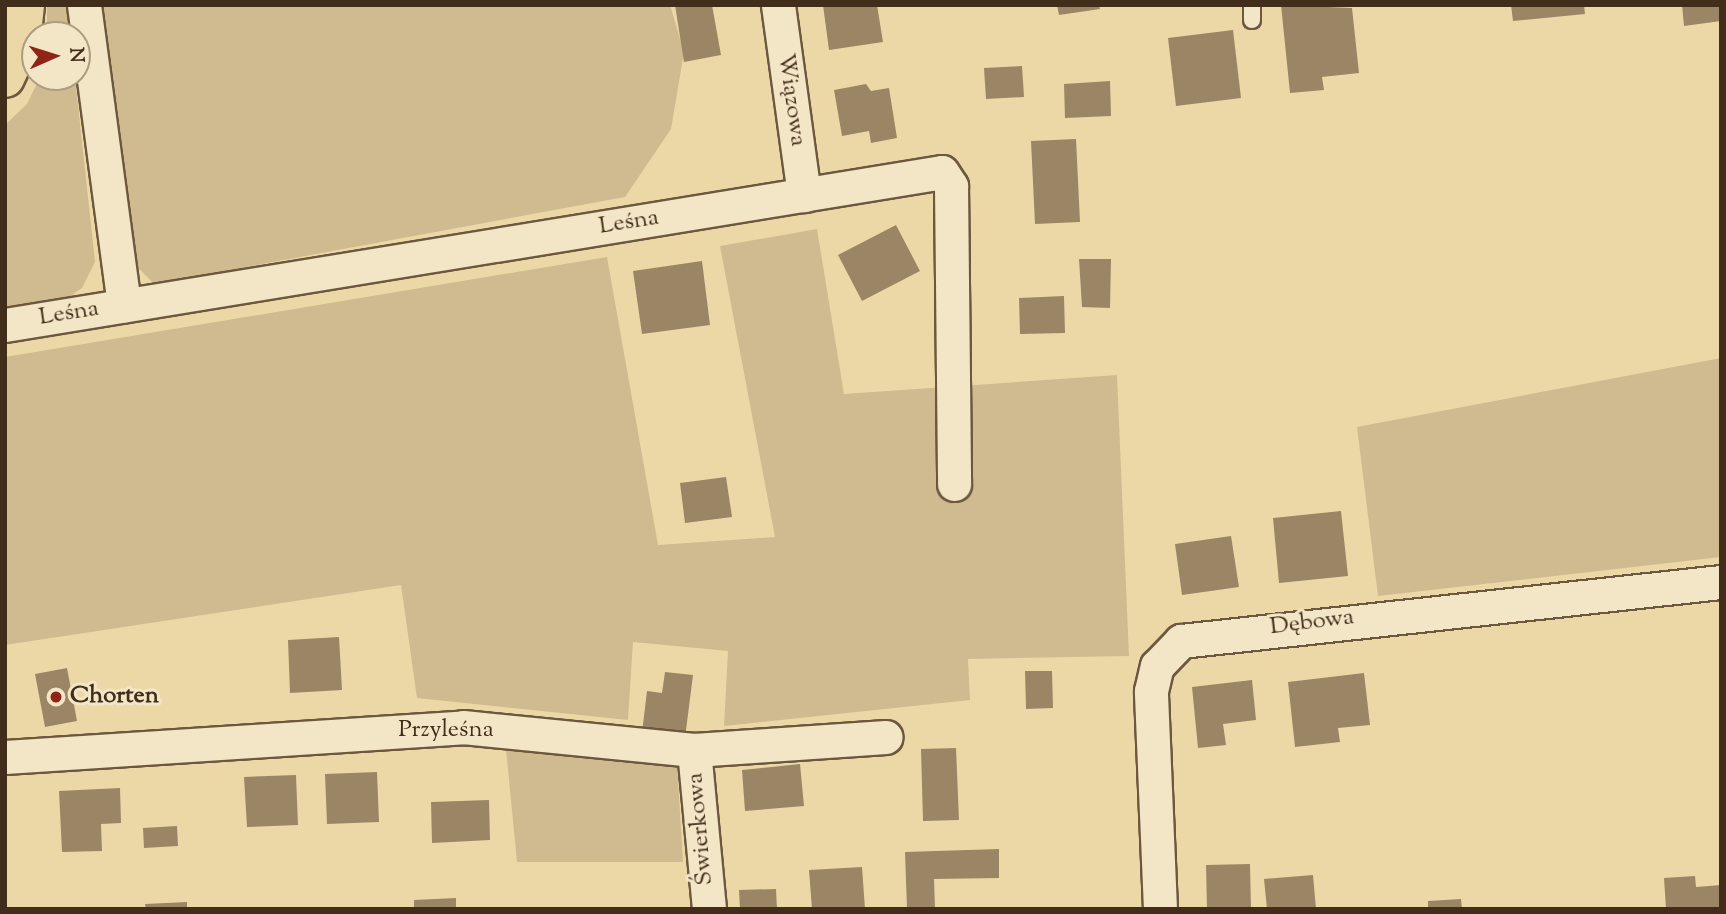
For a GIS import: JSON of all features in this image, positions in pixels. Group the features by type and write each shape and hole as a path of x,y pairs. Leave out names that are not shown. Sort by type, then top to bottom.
{"highway":[{"path":"5,78 21,43 25,5"}],"street":[{"path":"84,5 124,306"},
{"name":"Wiązowa","path":"778,5 804,195"},
{"name":"Leśna","path":"5,325 942,172 951,186 954,484"},
{"name":"Dębowa","path":"1160,909 1151,691 1157,666 1181,641 1721,582"},
{"name":"Przyleśna","path":"5,757 463,727 694,750 886,737"},
{"name":"Świerkowa","path":"694,750 709,909"}],"shaded area":[{"path":"47,5 66,5 68,21 47,21"},
{"path":"94,5 670,5 684,52 671,129 625,197 154,284 129,258"},
{"path":"33,91 77,91 95,262 82,288 68,298 5,308 5,125 27,104"},
{"path":"817,229 844,394 1117,375 1129,656 968,659 970,700 724,726 728,651 633,642 628,720 417,698 401,585 5,645 5,357 607,257 658,545 775,537 720,246"},
{"path":"1721,358 1721,557 1378,596 1357,427"},
{"path":"506,749 677,763 683,862 517,862"}],"building":[{"path":"675,5 712,5 721,55 684,62"},
{"path":"823,5 877,5 883,42 829,50"},
{"path":"1057,5 1099,5 1100,9 1059,15"},
{"path":"1281,5 1352,8 1359,73 1322,77 1324,90 1290,93"},
{"path":"1511,5 1584,5 1585,14 1513,21"},
{"path":"1682,5 1721,5 1721,21 1684,26"},
{"path":"1233,30 1241,98 1176,106 1168,38"},
{"path":"1022,66 1024,97 986,99 984,68"},
{"path":"1110,81 1111,116 1065,118 1064,84"},
{"path":"866,84 871,91 889,88 897,138 871,143 869,131 842,136 834,90"},
{"path":"1076,139 1080,222 1035,224 1031,141"},
{"path":"896,225 920,271 862,301 838,255"},
{"path":"1079,259 1111,259 1110,308 1082,307"},
{"path":"702,261 710,325 642,334 633,271"},
{"path":"1064,296 1065,333 1020,334 1019,298"},
{"path":"726,477 732,517 685,523 680,483"},
{"path":"1341,511 1348,576 1279,583 1273,518"},
{"path":"1231,536 1239,587 1182,595 1175,544"},
{"path":"339,637 342,690 290,693 288,640"},
{"name":"Chorten","path":"67,668 77,721 45,727 35,674"},
{"path":"1025,671 1052,671 1053,708 1026,709"},
{"path":"665,672 693,675 684,746 641,741 647,691 662,693"},
{"path":"1364,673 1370,725 1338,728 1340,742 1295,747 1288,682"},
{"path":"1252,680 1256,720 1223,724 1226,745 1198,748 1192,687"},
{"path":"956,748 959,820 923,821 921,749"},
{"path":"800,764 804,806 745,811 742,770"},
{"path":"377,772 379,822 327,824 325,774"},
{"path":"296,775 298,825 247,827 244,777"},
{"path":"120,788 121,823 101,824 102,851 62,852 59,791"},
{"path":"489,800 490,840 432,843 431,802"},
{"path":"177,826 178,846 144,848 143,828"},
{"path":"999,849 999,878 934,879 935,909 907,909 905,852"},
{"path":"1250,864 1251,909 1207,909 1206,865"},
{"path":"862,867 865,909 812,909 809,870"},
{"path":"1313,875 1316,909 1267,909 1264,879"},
{"path":"1695,876 1696,887 1721,885 1721,909 1666,909 1664,878"},
{"path":"776,889 777,909 740,909 739,890"},
{"path":"456,898 456,909 414,909 414,900"},
{"path":"1461,899 1462,909 1428,909 1428,901"},
{"path":"187,902 187,909 146,909 145,904"}],"place":[{"name":"Chorten","path":"56,697"}]}
